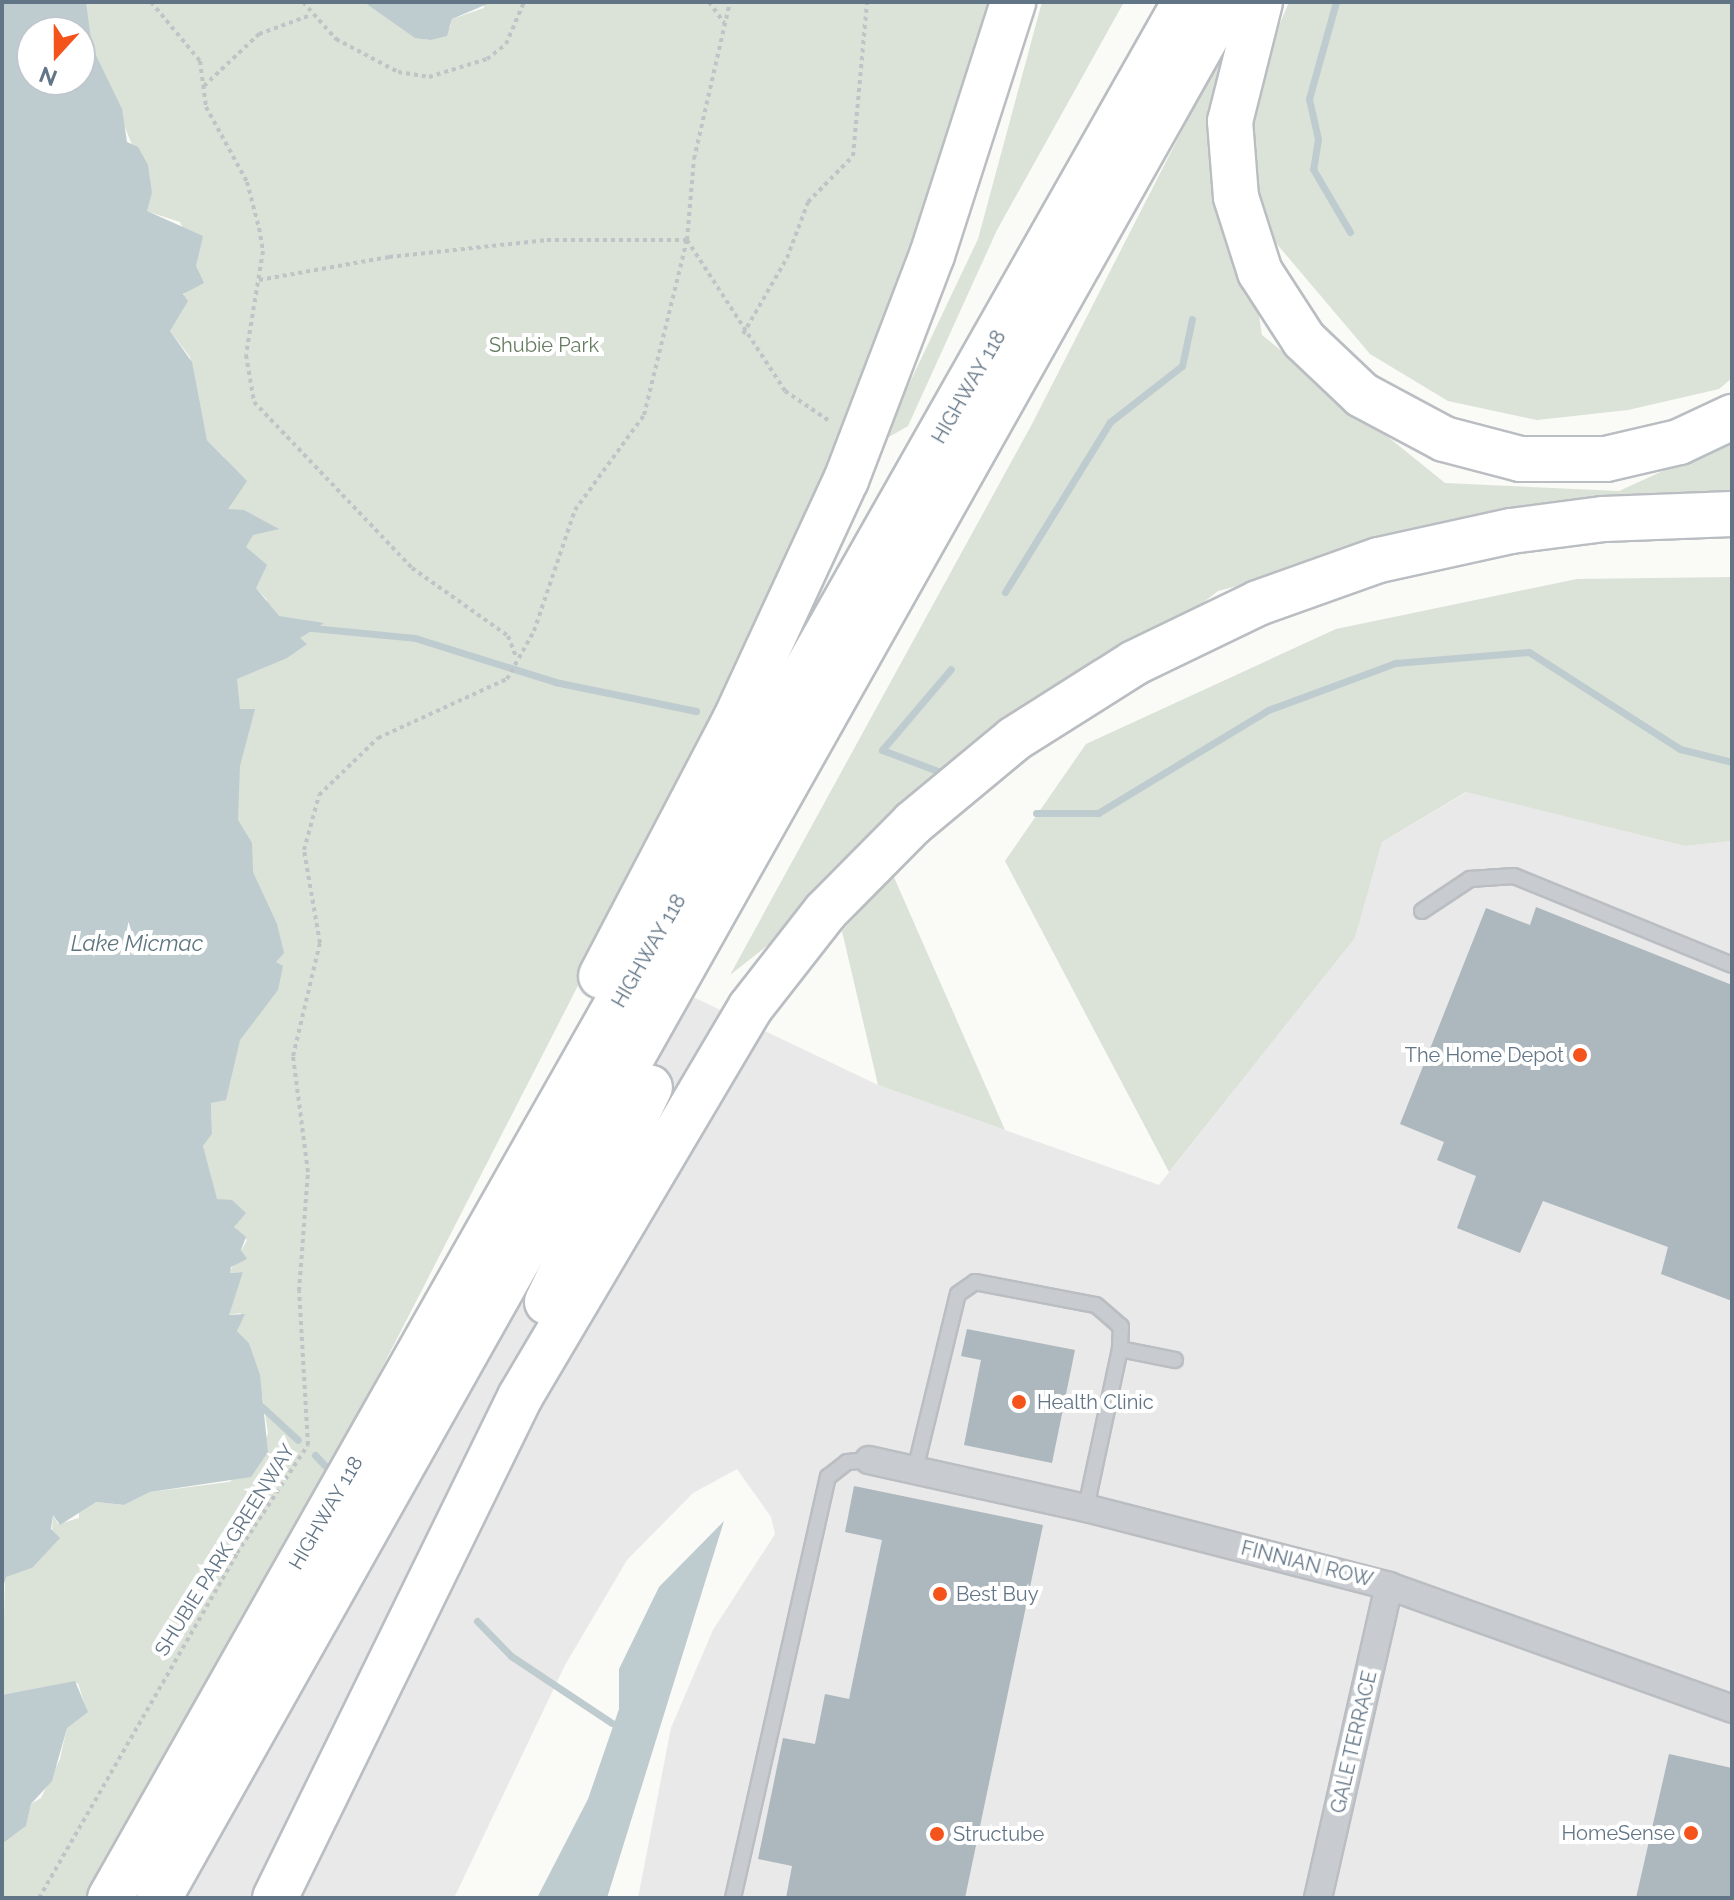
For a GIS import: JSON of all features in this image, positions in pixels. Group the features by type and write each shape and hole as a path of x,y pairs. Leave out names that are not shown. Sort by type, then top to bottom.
{"highway":[{"path":"330,1505 409,1338 734,722 796,592 932,255 1013,2"},
{"path":"1142,79 1169,2"},
{"name":"HIGHWAY 118","path":"110,1898 330,1505 709,850 1185,2"},
{"name":"HIGHWAY 118","path":"159,1898 1226,2"},
{"path":"1260,2 1230,121 1236,197 1267,283 1304,340 1362,395 1444,439 1520,459 1606,459 1679,442 1732,417"},
{"path":"429,1572 505,1390 663,1062 819,763 1027,391 1093,239"},
{"path":"275,1898 429,1572 520,1397 750,1008 847,889 913,823 1014,739 1134,663 1258,603 1379,560 1511,531 1604,519 1732,514"}],"street":[{"name":"FINNIAN ROW","path":"869,1460 1086,1508 1389,1586 1732,1709"},
{"name":"GALE TERRACE","path":"1318,1898 1389,1586"}],"lane":[{"path":"1422,911 1470,879 1514,876 1732,965"},
{"path":"915,1470 958,1294 975,1282 1096,1305 1121,1327 1120,1349 1086,1508"},
{"path":"1120,1349 1175,1360"},
{"path":"733,1898 828,1477 847,1462 869,1460"}],"path":[{"path":"151,2 200,61 219,137 247,182 263,251 246,355 254,402 412,568 508,636 516,660"},
{"path":"303,2 311,15 336,39 398,72 429,77 487,59 506,44 524,2"},
{"path":"709,2 725,23"},
{"name":"SHUBIE PARK GREENWAY","path":"39,1898 237,1553 308,1445 299,1291 308,1172 293,1056 320,943 304,850 319,795 378,738 507,679 534,631 575,510 644,415 687,240 694,159 730,2"},
{"path":"743,334 787,258 808,202 853,156 867,2"},
{"path":"204,86 259,34 311,15"},
{"path":"258,280 389,257 547,240 687,240 743,334 785,391 836,426"}],"shaded area":[{"path":"1467,792 1685,846 1732,841 1732,1898 638,1898 671,1728 713,1630 775,1534 771,1517 737,1469 693,1493 627,1560 565,1665 454,1898 127,1898 651,977 878,1085 1159,1185 1355,938 1382,842"}],"green space":[{"name":"Shubie Park","path":"86,2 370,2 427,40 450,28 452,19 484,8 483,2 1015,2 900,358 110,1898 2,1898 2,1844 26,1826 31,1804 41,1798 60,1759 67,1727 87,1712 78,1683 2,1695 5,1577 32,1568 52,1532 53,1515 58,1524 79,1518 79,1507 96,1502 124,1505 150,1492 229,1482 258,1464 268,1433 259,1375 249,1343 237,1331 241,1313 228,1315 243,1272 229,1273 247,1240 234,1227 234,1202 217,1199 210,1186 203,1146 212,1134 211,1103 183,747 267,600 256,588 228,509 224,457 207,440 190,357 170,331 197,261 180,222 146,211 152,193 96,57 96,16 87,16"},
{"path":"1042,2 1124,2 997,230 908,426 882,441 978,239"},
{"path":"1289,2 1732,2 1732,378 1719,389 1628,410 1537,420 1448,401 1370,354 1265,230 1252,134 1268,52"},
{"path":"1219,58 1262,335 1445,483 1619,491 1689,459 1732,428 1732,500 1539,510 1218,591 730,975 1032,424"},
{"path":"1732,577 1732,841 1685,846 1466,792 1382,842 1355,938 1169,1172 1005,861 1086,744 1336,629 1577,579"},
{"path":"893,875 1005,1130 878,1085 842,931"}],"water":[{"name":"Lake Micmac","path":"2,2 86,2 88,16 16,16 16,96 96,96 96,55 122,109 127,142 138,147 148,165 152,193 147,211 203,236 196,266 204,283 183,294 188,301 170,331 192,362 207,440 247,481 228,509 244,510 279,529 253,535 246,547 267,565 256,588 279,616 324,623 300,638 307,644 287,658 237,679 240,709 255,709 240,766 238,820 252,843 253,872 277,924 284,953 276,962 283,966 278,990 240,1040 226,1100 211,1103 212,1134 203,1146 217,1199 232,1200 246,1213 234,1227 246,1237 241,1250 247,1259 231,1267 230,1273 243,1272 229,1315 245,1314 237,1331 249,1343 260,1375 268,1452 251,1477 150,1492 124,1505 96,1502 60,1525 53,1515 51,1529 60,1538 32,1568 6,1577 2,1591"},
{"path":"364,2 492,2 452,19 447,36 431,40 415,38"},
{"path":"724,1521 607,1898 537,1898 588,1799 619,1709 619,1669 659,1587"},
{"path":"75,1681 88,1712 67,1728 52,1781 31,1804 26,1826 2,1844 2,1695"}],"building":[{"name":"The Home Depot","path":"1536,907 1732,985 1732,1301 1661,1274 1668,1247 1543,1201 1520,1253 1457,1228 1476,1176 1437,1160 1444,1142 1400,1124 1486,908 1530,925"},
{"name":"Health Clinic","path":"967,1329 1075,1350 1052,1463 964,1445 981,1360 961,1356"},
{"path":"854,1486 1043,1525 965,1898 786,1898 792,1866 758,1859 783,1738 815,1744 825,1694 849,1699 882,1540 845,1532"},
{"name":"HomeSense","path":"1669,1754 1732,1768 1732,1898 1636,1898"}],"waterway":[{"path":"1336,2 1309,99 1318,139 1313,169 1350,232"},
{"path":"1005,592 1110,422 1182,366 1192,319"},
{"path":"312,628 415,638 555,682 696,711"},
{"path":"1036,813 1098,813 1268,710 1395,663 1529,652 1680,749 1732,762"},
{"path":"943,773 882,750 951,669"},
{"path":"261,1406 298,1440"},
{"path":"315,1455 329,1470"},
{"path":"477,1621 511,1656 612,1723"}],"place":[{"name":"The Home Depot","path":"1580,1055"},
{"name":"Health Clinic","path":"1019,1402"},
{"name":"Best Buy","path":"940,1594"},
{"name":"HomeSense","path":"1691,1833"},
{"name":"Structube","path":"937,1834"}]}
